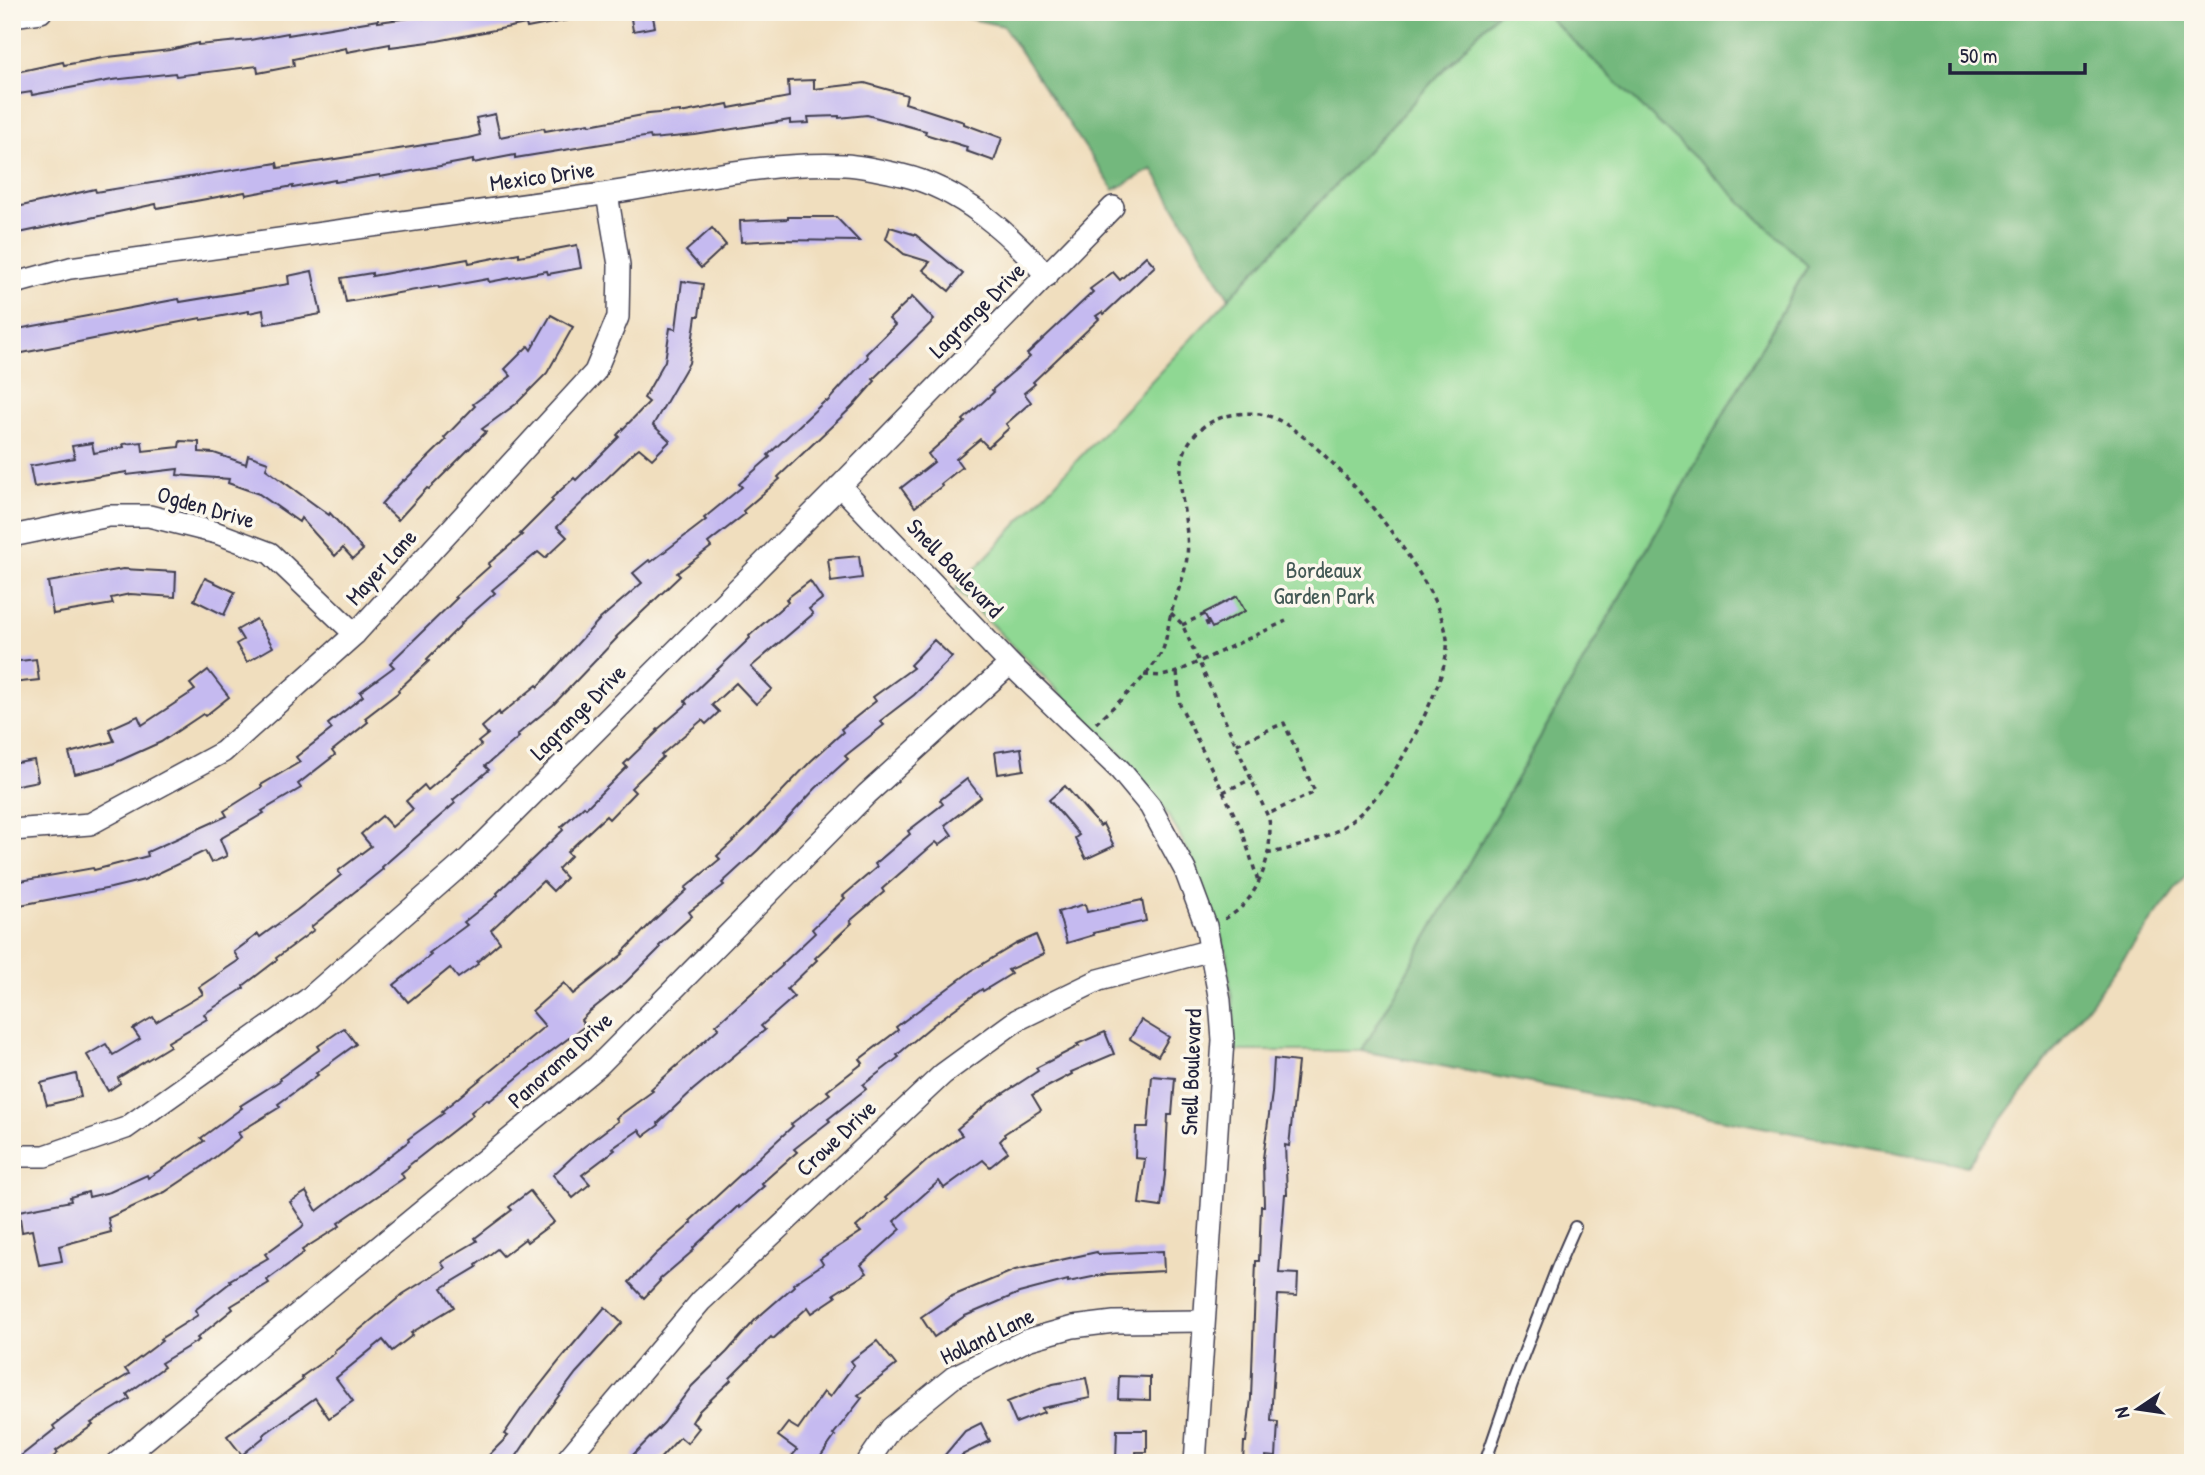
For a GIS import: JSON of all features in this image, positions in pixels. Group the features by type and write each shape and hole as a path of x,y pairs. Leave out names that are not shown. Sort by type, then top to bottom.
{"street":[{"path":"12,16 41,12"},
{"name":"Mexico Drive","path":"12,284 84,266 607,194 755,168 846,165 905,176 947,192 969,205 1016,242 1047,276"},
{"name":"Mayer Lane","path":"12,830 90,824 223,752 355,634 595,372 618,317 618,265 607,194"},
{"name":"Lagrange Drive","path":"12,1156 45,1156 127,1128 308,999 468,859 840,486 1113,207"},
{"name":"Snell Boulevard","path":"840,486 1010,664 1119,770 1150,806 1185,870 1206,926 1220,1001 1223,1040 1195,1463"},
{"name":"Ogden Drive","path":"12,537 108,516 149,516 217,533 270,553 355,634"},
{"name":"Panorama Drive","path":"117,1463 598,1066 867,794 1010,664"},
{"name":"Crowe Drive","path":"564,1463 701,1301 943,1074 1017,1020 1099,980 1211,950"},
{"name":"Holland Lane","path":"867,1463 891,1428 955,1376 1027,1340 1073,1327 1114,1322 1203,1321"}],"lane":[{"path":"1485,1463 1511,1384 1575,1227"}],"path":[{"path":"1083,735 1144,675 1163,648 1187,558 1181,464 1196,433 1211,422 1248,414 1267,416 1290,428 1318,450 1380,516 1429,591 1445,627 1447,644 1440,676 1419,726 1379,793 1350,822 1335,831 1290,849 1266,854"},
{"path":"1171,613 1182,625 1268,814 1270,833 1259,884 1237,912 1206,926"},
{"path":"1182,625 1203,615 1209,628"},
{"path":"1144,675 1162,676 1177,672 1286,621"},
{"path":"1177,672 1180,705 1242,830 1259,884"},
{"path":"1236,744 1284,723 1300,757 1315,792 1268,814"},
{"path":"1223,792 1252,779"}],"green space":[{"path":"940,12 1498,12 1229,298 1152,169 1114,190 1003,26"},
{"name":"Bordeaux Garden Park","path":"1498,12 1543,12 1808,265 1362,1051 1234,1051 1234,1017 1226,951 1196,867 1178,832 1162,806 1124,757 956,589"},
{"path":"1543,12 2193,12 2193,866 1967,1166 1362,1051 1808,266"}],"building":[{"path":"451,12 574,12 574,19 527,28 526,24 390,47 390,44 347,52 346,48 293,59 294,66 258,73 257,66 176,76 175,73 112,80 32,95 31,92 12,95 12,73 63,62 64,65 170,50 198,43 250,40 378,20 424,18"},
{"path":"630,12 652,12 655,27 633,31"},
{"path":"814,80 814,89 865,83 907,95 905,103 964,122 1002,138 994,161 966,151 967,147 925,134 926,131 867,115 808,117 809,123 790,124 790,120 695,135 651,139 650,136 515,158 515,155 473,163 473,160 380,177 335,180 246,195 245,192 157,208 156,204 19,233 13,208 95,189 96,192 277,163 278,168 468,138 480,135 476,118 495,114 500,137 544,128 545,131 589,123 590,125 648,114 680,113 728,104 729,108 789,97 788,81"},
{"path":"836,217 859,241 741,242 740,221"},
{"path":"890,227 916,235 963,274 949,291 923,270 930,262 904,254 886,239"},
{"path":"712,228 726,245 701,268 686,251"},
{"path":"577,245 581,268 548,274 547,271 489,282 488,279 346,302 341,278 372,273 372,276 468,259 469,263"},
{"path":"1146,256 1155,266 1104,314 1102,312 1096,316 1099,319 1033,382 1035,384 1024,393 1031,402 1006,424 1009,428 988,447 980,439 956,459 962,467 915,507 901,488 934,462 928,454 965,422 963,420 994,392 992,390 1030,357 1027,354 1093,292 1090,289 1113,272 1120,280"},
{"path":"312,271 321,314 265,324 263,310 249,311 12,355 12,330 179,299 180,302 289,284 288,276"},
{"path":"682,281 703,284 699,316 696,316 689,363 653,425 670,441 652,459 639,448 634,452 557,527 567,537 545,558 538,552 492,590 495,593 461,623 399,692 365,718 368,722 332,751 335,755 298,784 301,788 220,839 227,856 211,863 205,851 144,880 20,905 15,882 93,868 94,870 148,856 147,852 227,816 224,811 300,762 296,757 332,729 328,724 363,696 360,692 394,667 390,663 457,598 455,597 490,566 488,564 522,535 520,534 553,501 551,499 574,478 576,480 649,402 644,398 665,361 670,328 676,329"},
{"path":"912,297 934,320 873,379 875,381 853,406 778,477 780,479 743,511 745,514 708,543 711,547 677,573 680,576 616,637 553,705 485,766 489,770 453,800 455,803 382,867 383,869 311,927 314,930 276,958 277,960 243,986 244,988 204,1014 207,1019 168,1042 170,1046 118,1078 120,1083 108,1091 87,1055 106,1044 113,1055 140,1039 133,1029 153,1017 156,1022 203,994 199,987 239,960 234,952 297,910 341,875 338,871 371,846 361,834 382,816 392,827 413,809 406,801 424,785 428,790 481,745 478,742 488,734 482,727 499,712 500,715 537,685 538,687 599,620 642,583 633,573 706,520 704,518 742,487 739,484 770,457 768,455 827,402 868,357 866,354 895,325 889,319"},
{"path":"551,315 573,327 547,373 516,404 482,429 486,432 429,489 427,488 398,520 381,504 446,440 444,438 475,406 473,404 511,376 505,369 528,346 531,350"},
{"path":"180,441 199,442 199,452 214,453 246,464 248,455 268,462 266,469 329,515 330,513 363,550 353,559 343,548 335,556 301,518 299,522 259,494 228,483 229,479 177,475 178,469 127,475 127,472 34,487 30,466 75,458 72,446 92,443 94,453 124,447 123,444 142,442 143,451 179,447"},
{"path":"859,556 862,578 831,582 828,559"},
{"path":"123,569 176,572 175,597 130,594 111,598 113,604 53,614 48,582"},
{"path":"205,578 235,592 224,615 194,600"},
{"path":"810,581 822,599 809,609 813,614 751,667 772,689 756,704 736,683 712,705 719,712 706,724 702,720 661,755 663,757 631,788 635,792 609,819 606,816 567,852 571,856 558,869 566,878 553,891 543,881 491,930 500,942 477,962 478,964 458,978 450,968 408,1002 394,985 431,955 429,953 467,925 464,922 498,895 497,893 563,830 561,827 584,806 586,808 627,767 624,764 687,704 685,701 750,638 749,636 788,602 786,599"},
{"path":"1237,596 1245,611 1212,628 1204,613"},
{"path":"256,619 273,647 247,662 236,644 243,640 237,630"},
{"path":"934,640 952,657 914,695 880,721 884,725 845,756 848,759 722,883 724,885 689,912 692,916 659,946 626,982 581,1020 585,1026 492,1099 487,1099 471,1112 473,1115 408,1166 401,1173 404,1178 338,1223 340,1226 302,1250 304,1253 267,1280 269,1283 231,1306 233,1309 197,1338 199,1340 161,1363 164,1367 127,1394 130,1399 91,1423 93,1425 56,1451 58,1453 46,1463 12,1463 55,1429 53,1426 93,1396 129,1374 125,1369 162,1341 160,1339 198,1315 195,1310 231,1282 230,1280 268,1258 265,1254 302,1227 304,1224 290,1202 306,1192 317,1211 444,1113 442,1111 545,1026 532,1011 564,983 573,994 623,954 653,921 687,890 685,888 720,859 717,856 843,732 841,729 876,701 873,697 913,668 910,665"},
{"path":"36,659 39,680 12,683 12,662"},
{"path":"208,670 229,697 205,716 203,714 161,742 110,765 75,774 69,753 114,741 109,729 138,716 142,725 195,690 190,684"},
{"path":"1021,748 1024,770 998,774 995,752"},
{"path":"34,760 38,781 12,786 12,764"},
{"path":"967,779 981,797 945,825 952,835 939,845 936,842 850,921 852,923 787,989 794,997 761,1026 765,1030 693,1090 658,1123 659,1125 644,1136 639,1130 582,1175 590,1184 573,1198 553,1175 581,1149 618,1121 616,1118 653,1091 651,1089 719,1028 716,1025 815,933 812,929 845,898 843,896 910,834 908,831 943,804 940,800"},
{"path":"1065,786 1100,826 1103,824 1114,846 1086,859 1075,838 1079,835 1049,800"},
{"path":"1142,900 1146,921 1093,933 1094,935 1067,943 1058,912 1085,904 1087,912"},
{"path":"1036,935 1044,954 1008,970 1011,974 983,991 982,989 897,1055 899,1057 863,1085 866,1089 794,1149 797,1152 761,1184 764,1186 693,1248 694,1250 659,1280 644,1298 629,1282 692,1223 690,1221 793,1126 791,1124 830,1094 827,1091 863,1063 860,1059 898,1030 896,1027 971,971"},
{"path":"1141,1020 1169,1037 1158,1056 1130,1039"},
{"path":"344,1028 356,1044 278,1104 280,1107 238,1133 241,1137 165,1192 108,1218 111,1232 59,1246 62,1261 39,1265 32,1230 22,1232 19,1211 71,1201 70,1197 88,1192 89,1197 110,1192 147,1175 148,1178 204,1141 201,1138 242,1108 240,1106 281,1080 280,1078 320,1049 318,1046"},
{"path":"1105,1032 1114,1054 1071,1072 1072,1074 1032,1095 1041,1110 1004,1134 1000,1141 1008,1152 990,1167 983,1160 944,1188 939,1181 894,1221 901,1229 861,1265 867,1273 834,1294 836,1297 812,1313 808,1307 773,1339 771,1337 699,1411 692,1422 699,1428 687,1443 680,1437 656,1463 640,1463 632,1456 664,1423 692,1386 756,1319 794,1286 793,1284 823,1264 820,1259 861,1232 856,1227 887,1200 885,1198 929,1159 962,1135 957,1129 987,1104 1038,1071 1036,1068 1079,1046 1077,1044"},
{"path":"1274,1059 1298,1062 1289,1146 1285,1145 1287,1194 1279,1273 1298,1274 1297,1296 1278,1295 1271,1421 1278,1422 1276,1457 1266,1456 1266,1463 1243,1463 1251,1398 1256,1261 1259,1261 1261,1206 1264,1206 1263,1158"},
{"path":"76,1074 81,1097 47,1105 41,1083"},
{"path":"1152,1076 1175,1078 1172,1115 1168,1115 1161,1207 1139,1204 1145,1159 1135,1158 1136,1127 1148,1127"},
{"path":"530,1191 554,1222 503,1256 497,1249 476,1265 477,1267 442,1288 454,1307 411,1333 413,1335 392,1351 383,1340 336,1378 353,1401 329,1418 315,1398 263,1435 264,1437 242,1455 227,1436 303,1380 301,1377 335,1353 334,1351 403,1294 445,1268 441,1262 477,1241 475,1238 512,1210 509,1207"},
{"path":"1163,1251 1164,1271 1107,1274 1068,1280 1019,1293 965,1316 934,1337 921,1317 950,1297 1015,1270 1097,1252"},
{"path":"605,1307 622,1323 576,1373 512,1463 481,1463 508,1436 504,1434 522,1408"},
{"path":"877,1341 896,1365 858,1395 862,1398 833,1435 835,1436 816,1463 786,1463 797,1450 778,1436 788,1423 798,1429 824,1392 830,1397 854,1365 851,1361"},
{"path":"1119,1376 1150,1377 1150,1400 1118,1399"},
{"path":"1086,1378 1090,1398 1042,1408 1044,1412 1016,1423 1007,1402 1053,1384"},
{"path":"981,1423 990,1441 962,1455 969,1463 938,1463 965,1431"},
{"path":"1117,1430 1147,1430 1147,1452 1136,1452 1136,1462 1116,1461"}]}
